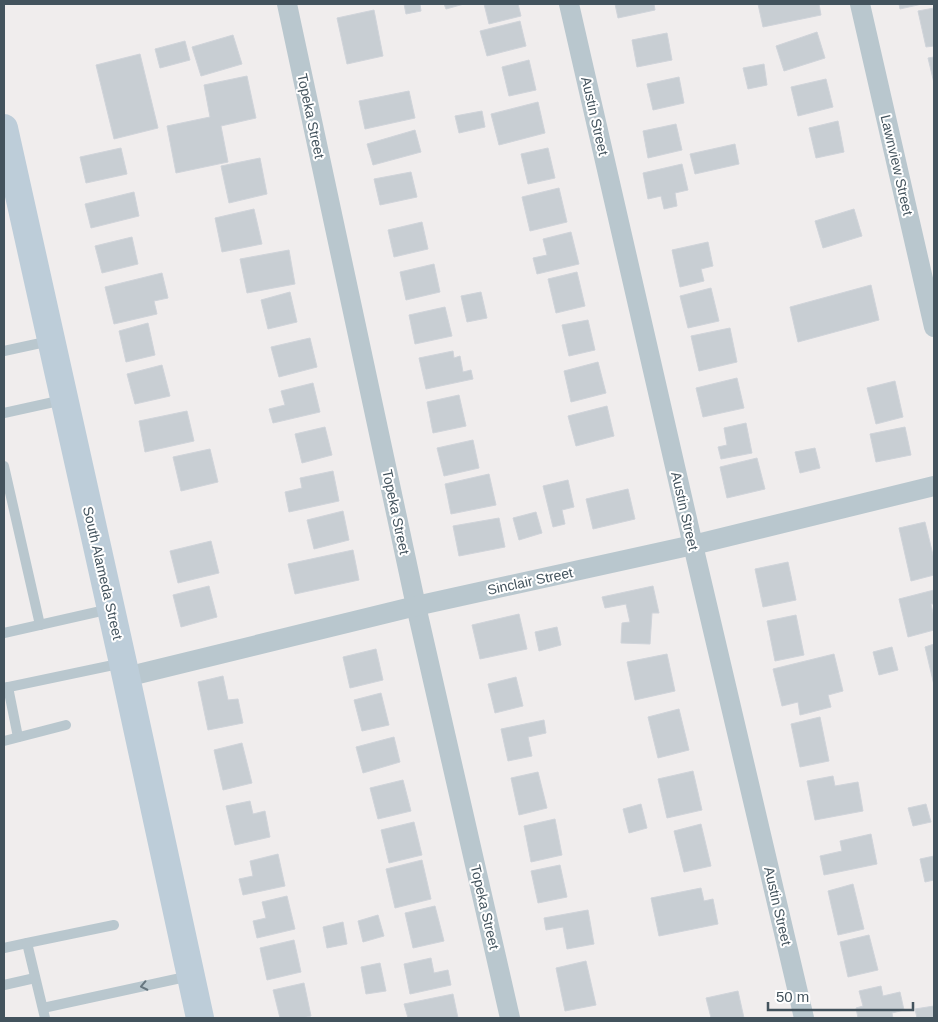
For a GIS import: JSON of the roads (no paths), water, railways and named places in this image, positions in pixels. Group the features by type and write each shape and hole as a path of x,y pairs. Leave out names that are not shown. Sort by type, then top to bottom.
{"main road":[{"name":"South Alameda Street","path":"4,128 200,1018"}],"street":[{"name":"Topeka Street","path":"287,4 416,606 510,1018"},
{"name":"Austin Street","path":"569,4 804,1018"},
{"name":"Lawnview Street","path":"860,4 934,327"},
{"name":"Sinclair Street","path":"124,670 693,545 934,486"}],"lane":[{"path":"4,352 51,340"},
{"path":"4,413 64,400"},
{"path":"4,466 40,625"},
{"path":"4,633 111,609"},
{"path":"18,737 6,688 124,670"},
{"path":"4,741 66,725"},
{"path":"4,948 114,924"},
{"path":"27,943 44,1013 191,975"},
{"path":"4,985 35,978"}]}
